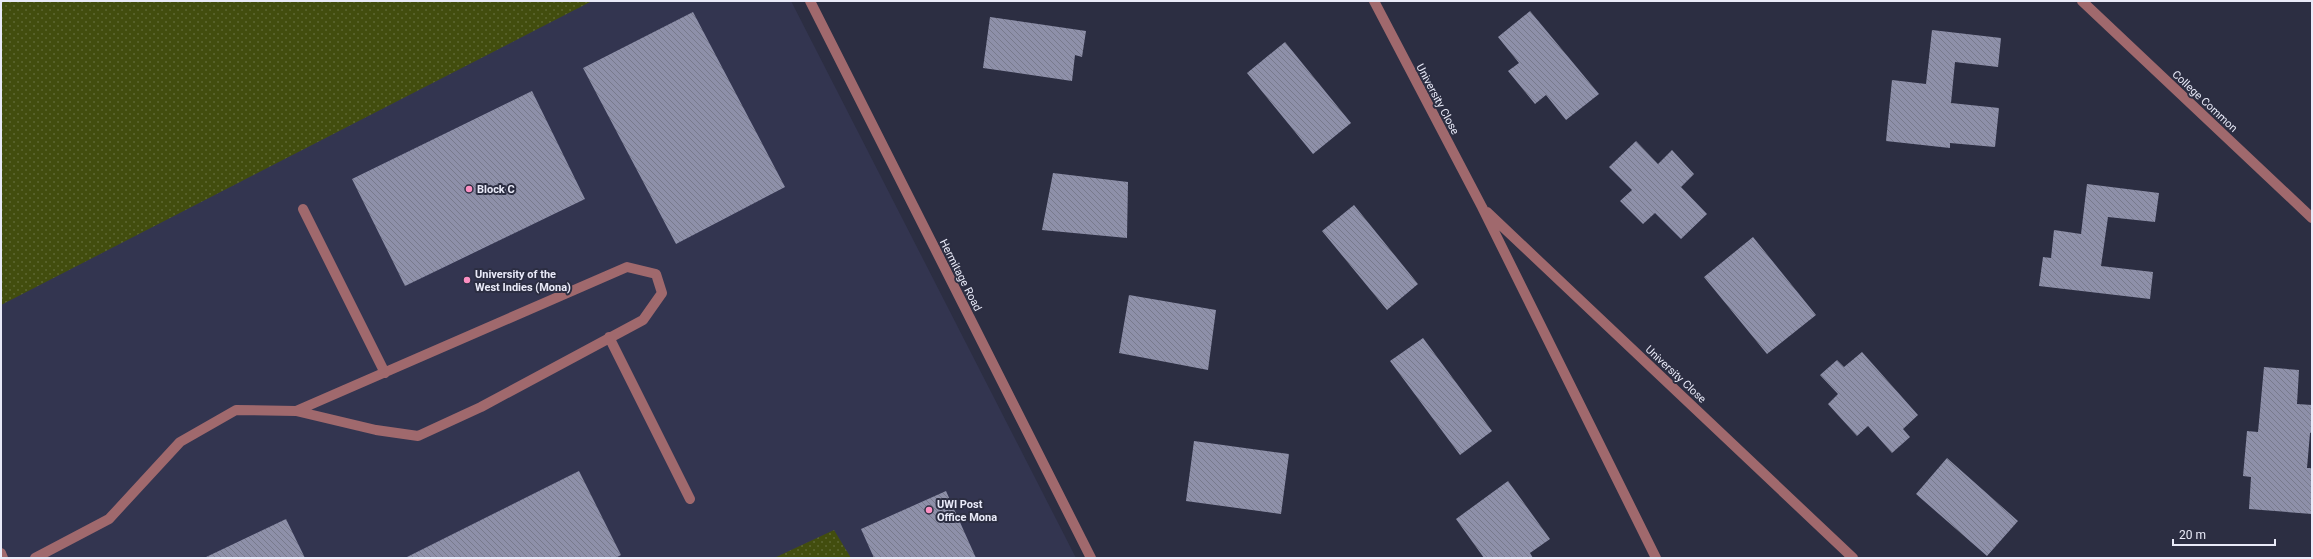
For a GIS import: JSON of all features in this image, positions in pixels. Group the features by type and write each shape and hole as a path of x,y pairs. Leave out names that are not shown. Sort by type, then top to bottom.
{"street":[{"name":"Hermitage Road","path":"810,1 1091,558"},
{"name":"University Close","path":"1374,1 1482,207 1656,558"},
{"name":"College Common","path":"2082,1 2312,218"},
{"name":"University Close","path":"1482,207 1853,558"},
{"path":"304,209 385,373"},
{"path":"35,558 109,519 180,442 236,410 296,411 376,430 418,436 481,407 643,320 662,293 656,274 627,267 296,411"},
{"path":"609,337 690,498"},
{"path":"1,553 3,558"}],"shaded area":[{"name":"University of the West Indies (Mona)","path":"1,1 791,1 1076,558 1,558"}],"green space":[{"path":"1,1 592,1 1,305"},
{"path":"834,530 851,558 774,558"}],"building":[{"path":"1530,11 1599,94 1566,120 1546,95 1535,104 1508,71 1519,63 1498,37"},
{"path":"693,12 785,187 676,244 583,68"},
{"path":"990,17 1086,31 1082,57 1075,55 1072,81 983,68"},
{"path":"1932,30 2001,38 1998,67 1955,62 1951,103 1999,108 1995,147 1950,143 1950,148 1886,141 1892,80 1926,84"},
{"path":"1285,42 1351,123 1313,154 1247,73"},
{"name":"Block C","path":"532,91 585,199 405,286 352,179"},
{"path":"1636,141 1658,164 1672,150 1694,174 1681,187 1707,214 1681,239 1655,213 1643,224 1620,201 1632,190 1609,167"},
{"path":"1053,173 1128,182 1127,238 1042,230"},
{"path":"2087,184 2159,193 2155,222 2108,217 2101,266 2153,272 2150,299 2039,286 2043,257 2051,258 2054,230 2081,234"},
{"path":"1354,205 1418,284 1387,310 1322,231"},
{"path":"1753,237 1816,315 1767,354 1704,277"},
{"path":"1129,295 1216,310 1208,370 1119,353"},
{"path":"1423,338 1492,431 1460,455 1390,361"},
{"path":"1862,352 1918,415 1903,429 1910,437 1892,453 1868,426 1857,436 1828,404 1838,394 1820,375 1837,360 1844,367"},
{"path":"2264,367 2299,370 2297,404 2312,405 2312,433 2310,433 2307,468 2312,468 2312,514 2249,509 2251,477 2243,476 2247,431 2258,432"},
{"path":"1194,441 1289,454 1281,514 1186,501"},
{"path":"1947,458 2018,521 1987,556 1916,494"},
{"path":"579,471 621,555 615,558 405,558"},
{"path":"1508,481 1550,539 1530,553 1533,558 1484,558 1456,519"},
{"name":"UWI Post Office Mona","path":"946,491 976,558 874,558 861,529"},
{"path":"286,519 305,558 204,558"}],"place":[{"name":"Block C","path":"469,189"},
{"name":"University of the West Indies (Mona)","path":"467,280"},
{"name":"UWI Post Office Mona","path":"929,510"}]}
